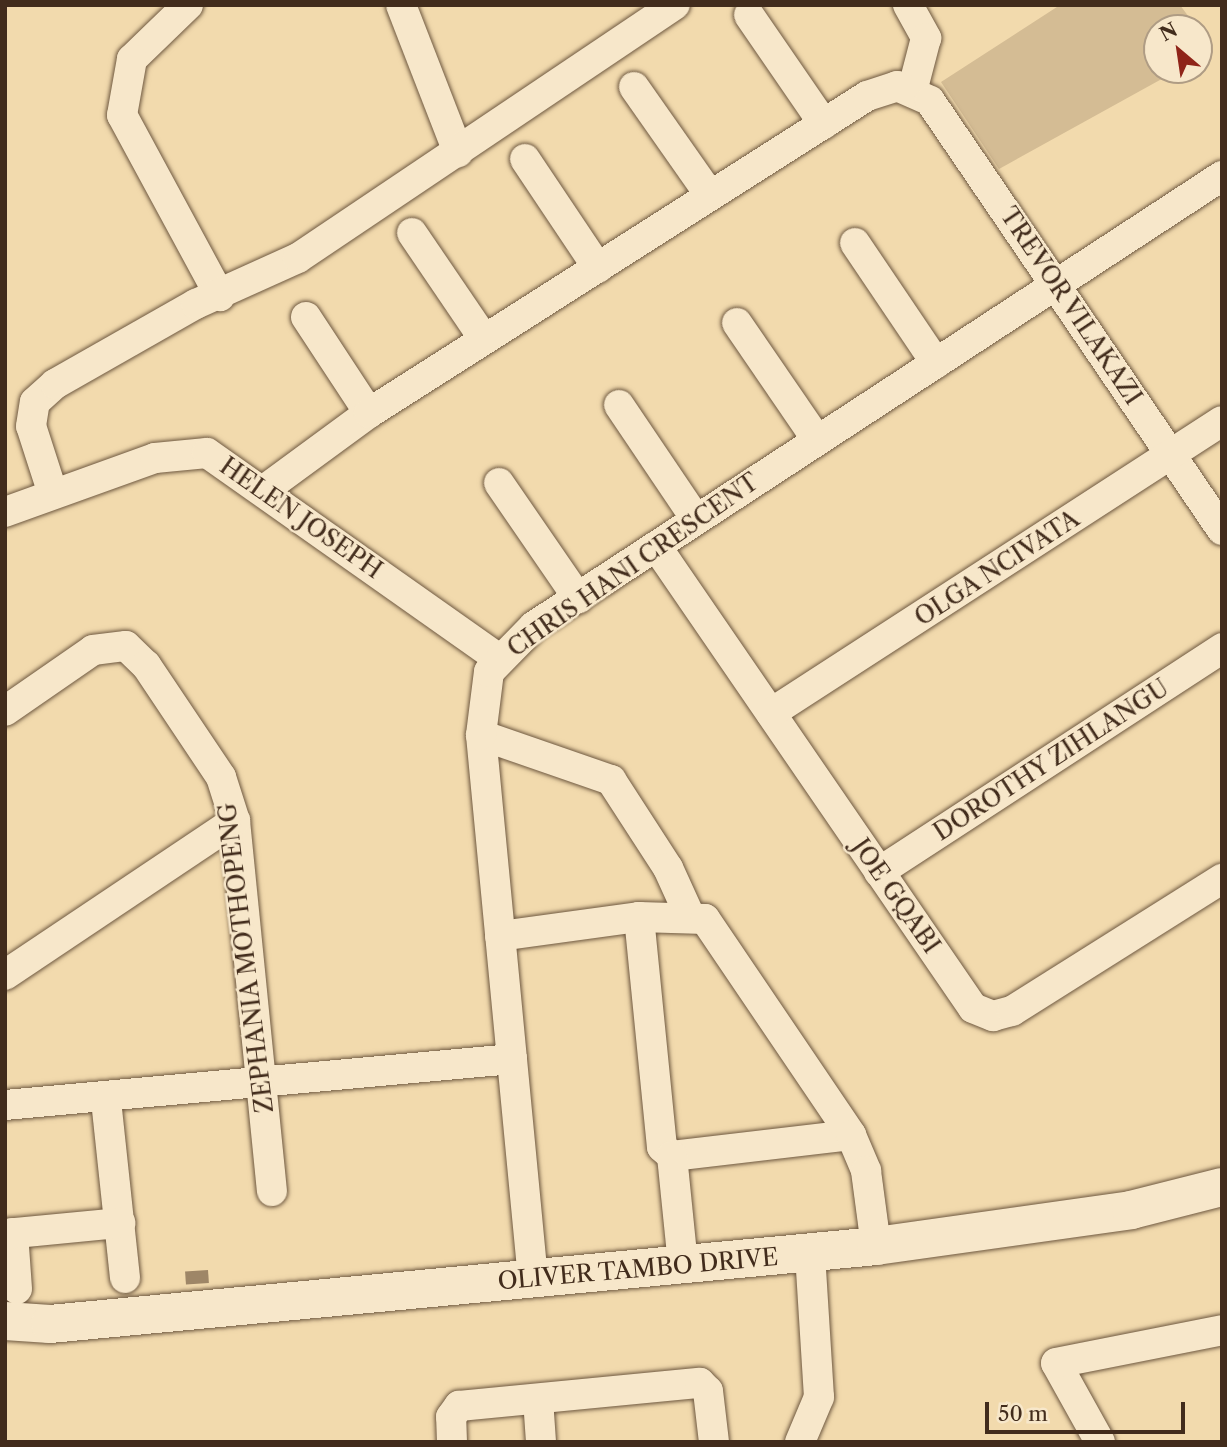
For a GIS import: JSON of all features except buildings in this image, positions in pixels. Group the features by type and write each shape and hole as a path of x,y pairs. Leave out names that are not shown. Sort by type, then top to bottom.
{"street":[{"path":"188,5 132,59 122,115 220,296"},
{"path":"401,5 458,152"},
{"path":"53,494 31,426 35,402 127,342 298,258 675,5"},
{"path":"264,490 369,412 882,88 913,88 926,38 908,5"},
{"path":"749,15 824,124"},
{"path":"634,87 710,195"},
{"name":"TREVOR VILAKAZI","path":"913,88 930,101 1222,530"},
{"path":"526,159 598,268"},
{"name":"CHRIS HANI CRESCENT","path":"533,1279 481,735 485,687 498,658 578,598 696,519 1222,176"},
{"path":"412,233 484,339"},
{"path":"855,243 936,363"},
{"path":"306,317 369,412"},
{"path":"737,323 817,440"},
{"path":"619,405 696,519"},
{"name":"OLGA NCIVATA","path":"771,713 1222,421"},
{"name":"HELEN JOSEPH","path":"5,512 53,494 191,451 206,453 264,490 498,658"},
{"path":"499,483 578,598"},
{"name":"JOE GQABI","path":"656,546 973,1008 993,1016 1068,981 1222,878"},
{"name":"ZEPHANIA MOTHOPENG","path":"5,711 93,650 126,646 146,664 210,760 235,821 272,1191"},
{"name":"DOROTHY ZIHLANGU","path":"880,872 1222,649"},
{"path":"481,735 611,780 668,868 689,914"},
{"path":"5,975 235,821"},
{"path":"500,936 639,917 689,914 711,925 851,1135 866,1171 876,1246"},
{"path":"639,917 657,1130 672,1156 684,1264"},
{"path":"5,1105 106,1100 261,1082 512,1059"},
{"path":"106,1100 125,1278"},
{"path":"672,1156 851,1135"},
{"name":"OLIVER TAMBO DRIVE","path":"5,1344 50,1324 876,1246 1131,1210 1222,1187"},
{"path":"11,1305 9,1233 120,1223"},
{"path":"800,1442 819,1397 810,1253"},
{"name":"OLIVER TAMBO DRIVE","path":"11,1305 50,1324"},
{"path":"1100,1442 1056,1363 1222,1331"},
{"path":"452,1442 451,1417 459,1406 700,1383 708,1391 714,1442"},
{"path":"538,1398 541,1442"}],"shaded area":[{"path":"1060,5 1180,5 1187,14 1143,14 1143,84 1153,84 999,169 941,82"}]}
